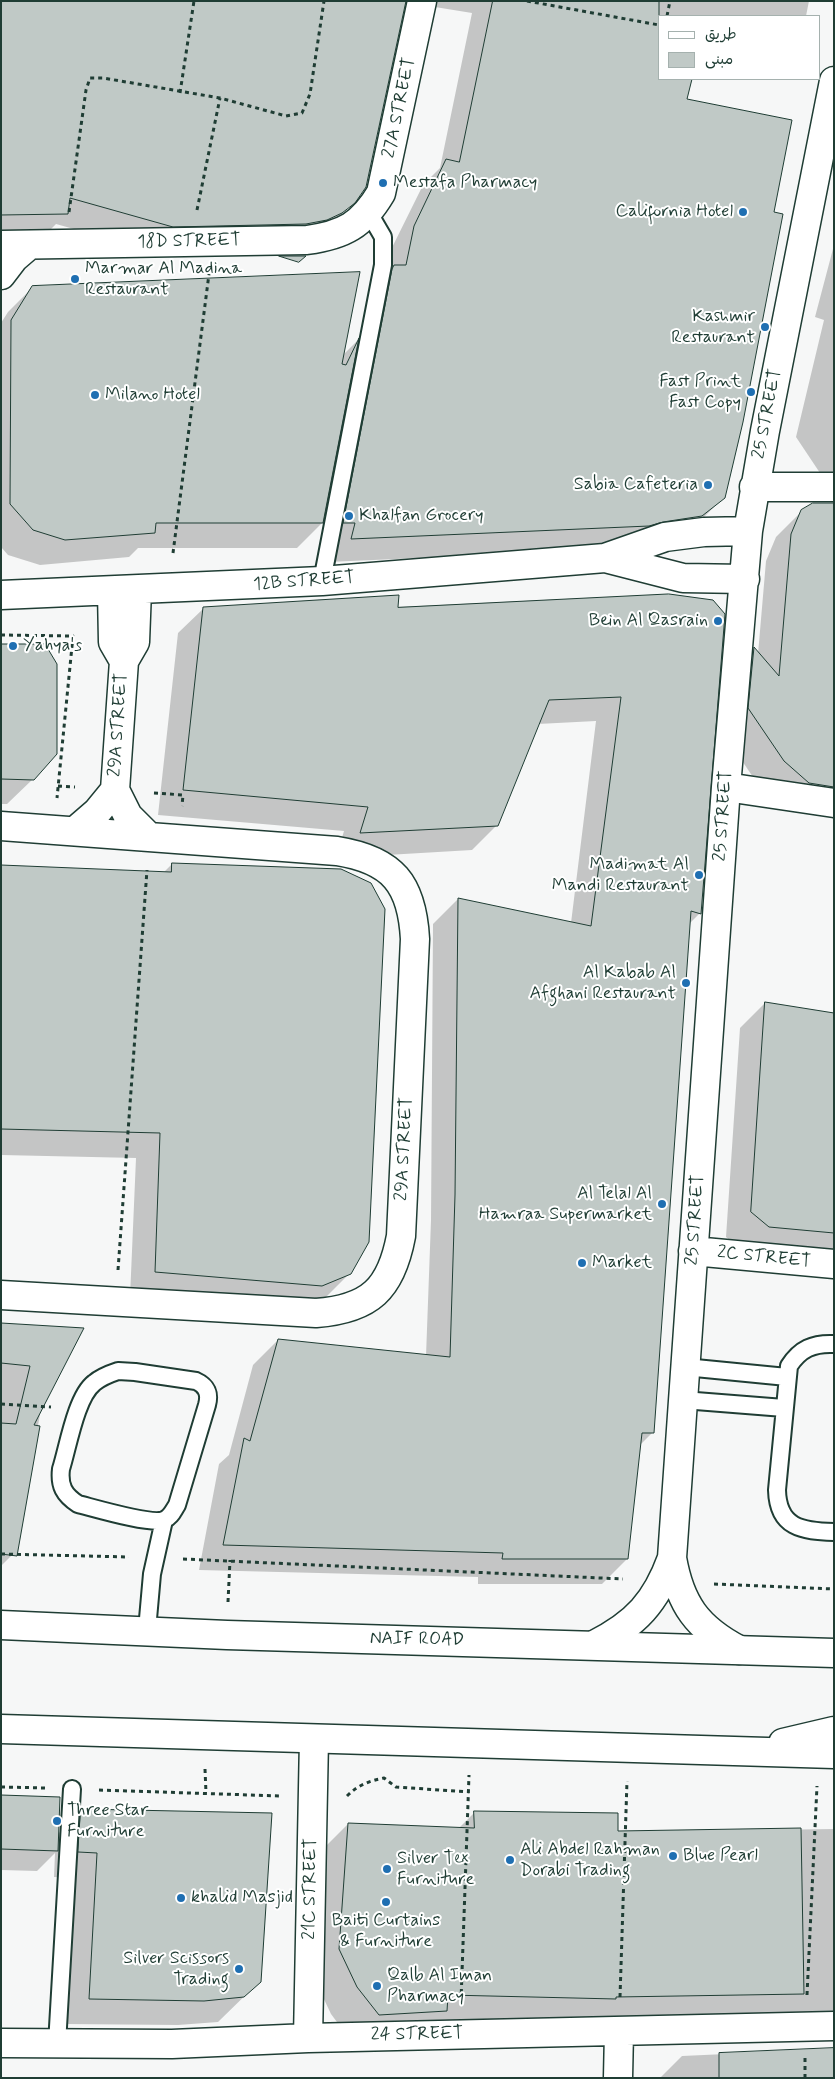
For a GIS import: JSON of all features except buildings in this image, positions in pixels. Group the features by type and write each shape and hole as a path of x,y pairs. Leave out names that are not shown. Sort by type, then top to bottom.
{"street":[{"name":"27A STREET","path":"369,212 381,193 422,1"},
{"name":"25 STREET","path":"594,1645 616,1634 635,1620 651,1602 670,1574 726,787 748,531 754,486 834,80"},
{"name":"18D STREET","path":"1,245 307,240 330,237 351,228 369,212"},
{"path":"1,275 14,258 28,246"},
{"path":"754,486 834,487"},
{"name":"12B STREET","path":"1,595 322,581 605,558 665,537 704,532 748,531"},
{"name":"12B STREET","path":"605,558 683,578 745,579"},
{"name":"29A STREET","path":"125,591 135,642 124,661 115,790 128,816 149,836"},
{"path":"726,787 834,803"},
{"name":"29A STREET","path":"65,831 97,812 115,790"},
{"name":"29A STREET","path":"1,826 149,836 363,855 386,868 404,888 414,912 415,939 401,1236 396,1262 384,1284 365,1301 342,1311 316,1313 1,1295"},
{"name":"2C STREET","path":"694,1251 834,1264"},
{"name":"25 STREET","path":"670,1574 686,1604 700,1623 718,1639 739,1650"},
{"name":"NAIF ROAD","path":"1,1625 227,1635 834,1653"},
{"path":"1,1729 314,1740 826,1753"},
{"path":"758,1752 810,1735 834,1731"},
{"name":"21C STREET","path":"308,2038 314,1740"},
{"name":"24 STREET","path":"1,2043 163,2044 308,2038 834,2026"},
{"path":"618,2078 619,2031"}],"lane":[{"path":"322,581 383,265 382,237 369,212"},
{"path":"834,1344 816,1344 805,1348 795,1355 789,1366 777,1503 782,1514 790,1524 802,1529 834,1532"},
{"path":"686,1367 787,1377"},
{"path":"118,1371 196,1381 203,1384 208,1390 208,1405 177,1505 172,1514 164,1520 148,1520 78,1504 70,1499 62,1490 60,1480 61,1469 79,1409 84,1396 92,1384 104,1376 118,1371"},
{"path":"683,1400 784,1408"},
{"path":"147,1630 156,1558 164,1520"},
{"path":"58,2044 72,1789"}],"path":[{"path":"180,93 194,1"},
{"path":"65,245 86,90 90,78 102,78 180,93 220,98 286,116 302,113 310,94 324,1"},
{"path":"527,1 658,25"},
{"path":"667,15 670,1"},
{"path":"168,589 202,242 220,98"},
{"path":"1,635 73,636 65,831"},
{"path":"116,1302 149,836"},
{"path":"1,1404 79,1409"},
{"path":"1,1554 670,1574 834,1589"},
{"path":"227,1635 230,1560"},
{"path":"460,2035 470,1743"},
{"path":"619,2031 628,1748"},
{"path":"805,2027 826,1753"},
{"path":"343,1800 354,1789 368,1781 384,1778 396,1787 469,1792"},
{"path":"1,1787 285,1796"}],"place":[{"name":"Mestafa Pharmacy","path":"383,183"},
{"name":"California Hotel","path":"743,212"},
{"name":"Marmar Al Madina Restaurant","path":"75,279"},
{"name":"Kashmir Restaurant","path":"765,327"},
{"name":"Fast Print Fast Copy","path":"751,392"},
{"name":"Milano Hotel","path":"95,395"},
{"name":"Sabia Cafeteria","path":"708,485"},
{"name":"Khalfan Grocery","path":"349,516"},
{"name":"Bein Al Qasrain","path":"718,621"},
{"name":"Yahya's","path":"13,646"},
{"name":"Madimat Al Mandi Restaurant","path":"699,875"},
{"name":"Al Kabab Al Afghani Restaurant","path":"686,983"},
{"name":"Al Telal Al Hamraa Supermarket","path":"662,1204"},
{"name":"Market","path":"582,1263"},
{"name":"Three Star Furniture","path":"57,1821"},
{"name":"Blue Pearl","path":"673,1856"},
{"name":"Ali Abdel Rahman Dorabi Trading","path":"510,1860"},
{"name":"Silver Tex Furniture","path":"387,1869"},
{"name":"khalid Masjid","path":"181,1898"},
{"name":"Baiti Curtains & Furniture","path":"386,1902"},
{"name":"Silver Scissors Trading","path":"239,1969"},
{"name":"Qalb Al Iman Pharmacy","path":"377,1986"}]}
